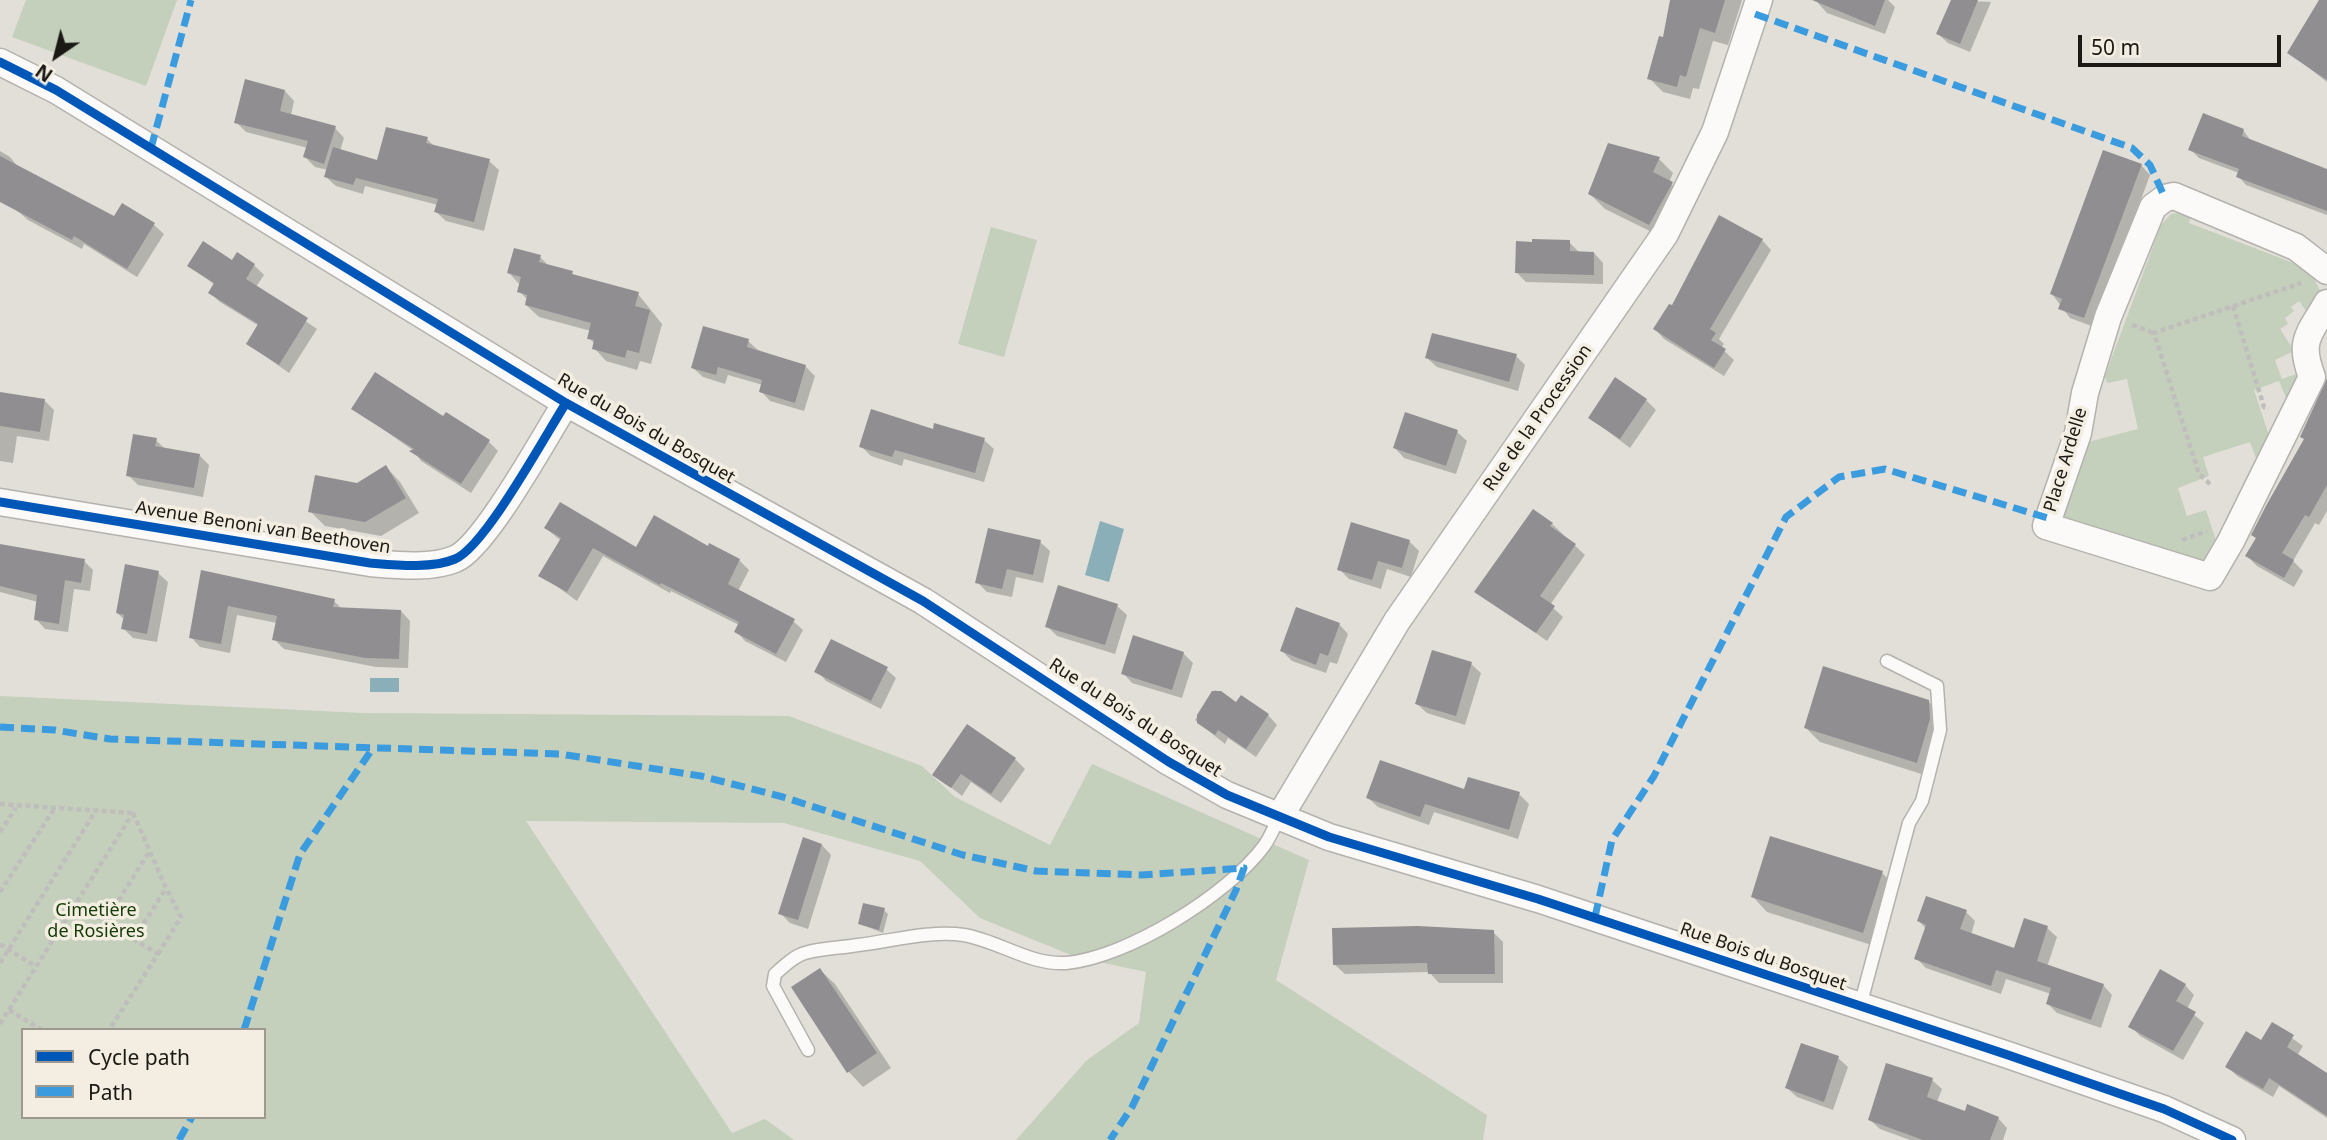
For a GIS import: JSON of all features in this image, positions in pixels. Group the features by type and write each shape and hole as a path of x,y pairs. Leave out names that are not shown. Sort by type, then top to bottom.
{"street":[{"name":"Rue de la Procession","path":"1279,818 1397,621 1665,234 1715,132 1759,0"},
{"name":"Rue du Bois du Bosquet","path":"0,62 56,90 566,402 923,601 1169,762 1227,795 1279,818"},
{"name":"Place Ardelle","path":"2318,275 2296,247 2174,196 2165,198 2153,207 2108,317 2085,393 2078,433 2046,526 2210,577 2312,377 2304,355 2304,344 2327,303"},
{"name":"Avenue Benoni van Beethoven","path":"0,502 370,563 409,566 456,559 481,537 566,402"},
{"name":"Rue Bois du Bosquet","path":"1279,818 1341,841 1595,917 1860,1006 2164,1109 2232,1140"}],"lane":[{"path":"1860,1006 1909,823 1922,801 1940,730 1937,686 1887,661"},
{"path":"808,1050 772,986 775,974 804,953 929,935 962,935 1000,944 1031,960 1065,963 1101,955 1150,933 1202,904 1258,853 1279,818"}],"path":[{"path":"2210,484 2199,474 2154,333 2318,275"},
{"path":"2233,306 2264,407 2270,408"},
{"path":"0,804 133,813"},
{"path":"0,832 16,808"},
{"path":"0,892 54,809"},
{"path":"0,963 95,812"},
{"path":"111,1028 181,917 133,813"},
{"path":"0,1024 133,813"},
{"path":"105,922 149,852"},
{"path":"134,939 166,888"},
{"path":"75,903 158,954"},
{"path":"0,944 36,966"},
{"path":"9,1010 39,1028"}],"green space":[{"path":"26,0 177,0 146,86 12,37"},
{"path":"2171,214 2191,215 2189,223 2309,269 2323,296 2311,318 2299,301 2291,307 2294,311 2285,318 2288,324 2280,329 2294,351 2275,360 2282,379 2299,373 2295,396 2286,398 2279,381 2254,390 2271,442 2257,461 2250,442 2203,457 2209,476 2178,488 2187,516 2206,510 2218,547 2205,565 2056,522 2084,443 2138,429 2127,379 2107,383 2105,376 2161,225"},
{"path":"991,227 1037,240 1004,357 958,344"},
{"name":"Cimetière de Rosières","path":"0,696 364,713 789,716 922,766 955,797 1050,845 1092,764 1309,860 1276,980 1487,1115 1483,1140 1016,1140 1087,1060 1139,1023 1146,972 1076,957 980,918 920,861 784,823 526,821 732,1133 765,1119 794,1140 0,1140"}],"water":[{"path":"1100,521 1124,529 1109,582 1085,575"},
{"path":"370,678 399,678 399,692 370,692"}],"building":[{"path":"1670,0 1725,0 1715,33 1700,28 1686,77 1680,75 1677,87 1647,79 1659,36 1663,37"},
{"path":"1812,0 1885,0 1875,26"},
{"path":"1951,0 1978,0 1960,44 1936,34"},
{"path":"2319,0 2327,0 2327,80 2287,53"},
{"path":"245,79 285,90 280,111 336,126 324,164 303,157 308,141 234,123"},
{"path":"2203,113 2244,129 2242,136 2327,169 2327,211 2236,177 2239,169 2188,150"},
{"path":"386,127 428,137 426,143 490,159 474,222 434,212 438,199 356,178 353,185 324,177 333,147 377,160"},
{"path":"1608,143 1660,157 1653,172 1673,182 1649,225 1588,194"},
{"path":"2103,150 2142,164 2084,318 2058,309 2062,299 2050,294"},
{"path":"0,156 114,216 122,203 155,223 127,269 74,236 72,240 0,202"},
{"path":"1719,215 1763,239 1710,329 1716,333 1711,340 1726,349 1714,368 1653,329 1669,304 1672,305"},
{"path":"1532,239 1570,240 1570,251 1594,252 1594,275 1515,273 1516,241 1532,242"},
{"path":"203,241 232,260 237,252 255,264 246,279 308,318 279,365 246,344 258,324 208,293 214,283 187,266"},
{"path":"514,248 541,255 539,262 573,271 572,274 639,292 635,306 650,310 639,353 627,350 625,358 592,349 594,340 587,339 591,323 525,305 527,295 517,292 521,277 507,273"},
{"path":"703,326 749,339 747,347 806,365 795,403 759,392 762,380 718,367 716,375 691,368"},
{"path":"1432,333 1517,354 1509,382 1425,358"},
{"path":"375,372 443,416 446,412 490,440 461,484 409,451 414,449 351,409"},
{"path":"1615,377 1647,399 1620,439 1588,418"},
{"path":"2327,378 2327,485 2309,517 2305,515 2282,553 2294,560 2284,578 2245,556 2256,538 2251,535 2304,439 2300,437"},
{"path":"0,392 45,399 40,432 0,426"},
{"path":"871,409 933,429 934,423 985,438 975,473 895,450 892,457 859,447"},
{"path":"1405,412 1458,430 1446,466 1393,448"},
{"path":"133,434 157,438 155,446 200,454 194,488 126,476"},
{"path":"386,465 406,498 365,522 308,512 315,475 357,483"},
{"path":"560,502 636,547 654,515 708,546 709,543 740,559 728,584 795,619 776,654 734,632 739,622 661,583 660,585 593,548 567,592 538,576 561,538 544,528"},
{"path":"1533,509 1553,523 1550,526 1576,544 1540,596 1555,606 1536,633 1474,592"},
{"path":"1351,522 1410,540 1402,568 1378,561 1372,580 1337,570"},
{"path":"988,528 1041,540 1033,575 1007,569 1002,589 975,583"},
{"path":"0,544 85,559 81,583 65,580 59,624 34,620 37,595 0,586"},
{"path":"125,564 159,571 147,634 121,629 124,615 116,613"},
{"path":"201,570 335,599 333,607 401,610 399,659 365,658 272,640 277,616 228,606 221,644 189,638"},
{"path":"1058,585 1118,604 1105,645 1045,627"},
{"path":"1296,607 1340,623 1328,656 1320,653 1316,665 1280,651"},
{"path":"1133,635 1184,652 1172,690 1121,674"},
{"path":"831,639 888,667 871,701 814,672"},
{"path":"1432,650 1472,662 1456,716 1415,704"},
{"path":"1823,666 1929,700 1930,719 1917,763 1804,728"},
{"path":"1212,691 1221,691 1236,702 1241,695 1269,714 1246,749 1218,730 1215,735 1197,723 1197,715"},
{"path":"967,724 1016,758 991,794 961,774 951,788 932,775"},
{"path":"1380,760 1464,789 1468,777 1520,792 1509,830 1425,804 1420,817 1366,798"},
{"path":"1770,836 1883,871 1863,933 1751,897"},
{"path":"803,837 822,844 798,920 778,914"},
{"path":"1926,896 1967,910 1960,929 2014,948 2024,918 2048,926 2037,961 2104,984 2091,1020 2046,1004 2051,988 1996,970 1991,986 1914,959 1926,925 1917,921"},
{"path":"863,903 885,908 879,930 858,924"},
{"path":"1418,926 1494,930 1495,974 1428,974 1427,963 1333,965 1332,928"},
{"path":"820,968 877,1053 847,1073 791,987"},
{"path":"2160,969 2186,984 2176,1001 2196,1012 2173,1051 2128,1027"},
{"path":"2272,1022 2294,1035 2287,1047 2327,1073 2327,1116 2269,1078 2263,1089 2225,1067 2246,1031 2261,1040"},
{"path":"1801,1043 1839,1056 1824,1102 1785,1088"},
{"path":"1886,1063 1933,1078 1927,1097 1965,1111 1967,1104 1999,1117 1990,1140 1923,1140 1868,1120"}],"marked path":[{"path":"151,148 191,0"},
{"path":"1755,14 2132,148 2150,165 2165,198"},
{"path":"1595,917 1612,840 1654,776 1786,517 1839,477 1885,469 2048,518"},
{"path":"0,727 54,730 110,739 560,754 701,776 783,797 963,855 1036,871 1142,875 1244,868 1132,1107 1110,1140"},
{"path":"245,1028 300,854 373,748"},
{"path":"179,1140 191,1119"}],"cycle path":[{"path":"0,62 56,90 566,403 923,601 1169,762 1227,795 1329,837 1538,899 2008,1055 2164,1109 2232,1140"},
{"path":"0,502 370,563 413,566 436,564 455,559 468,550 482,534 498,513 566,403"}]}
